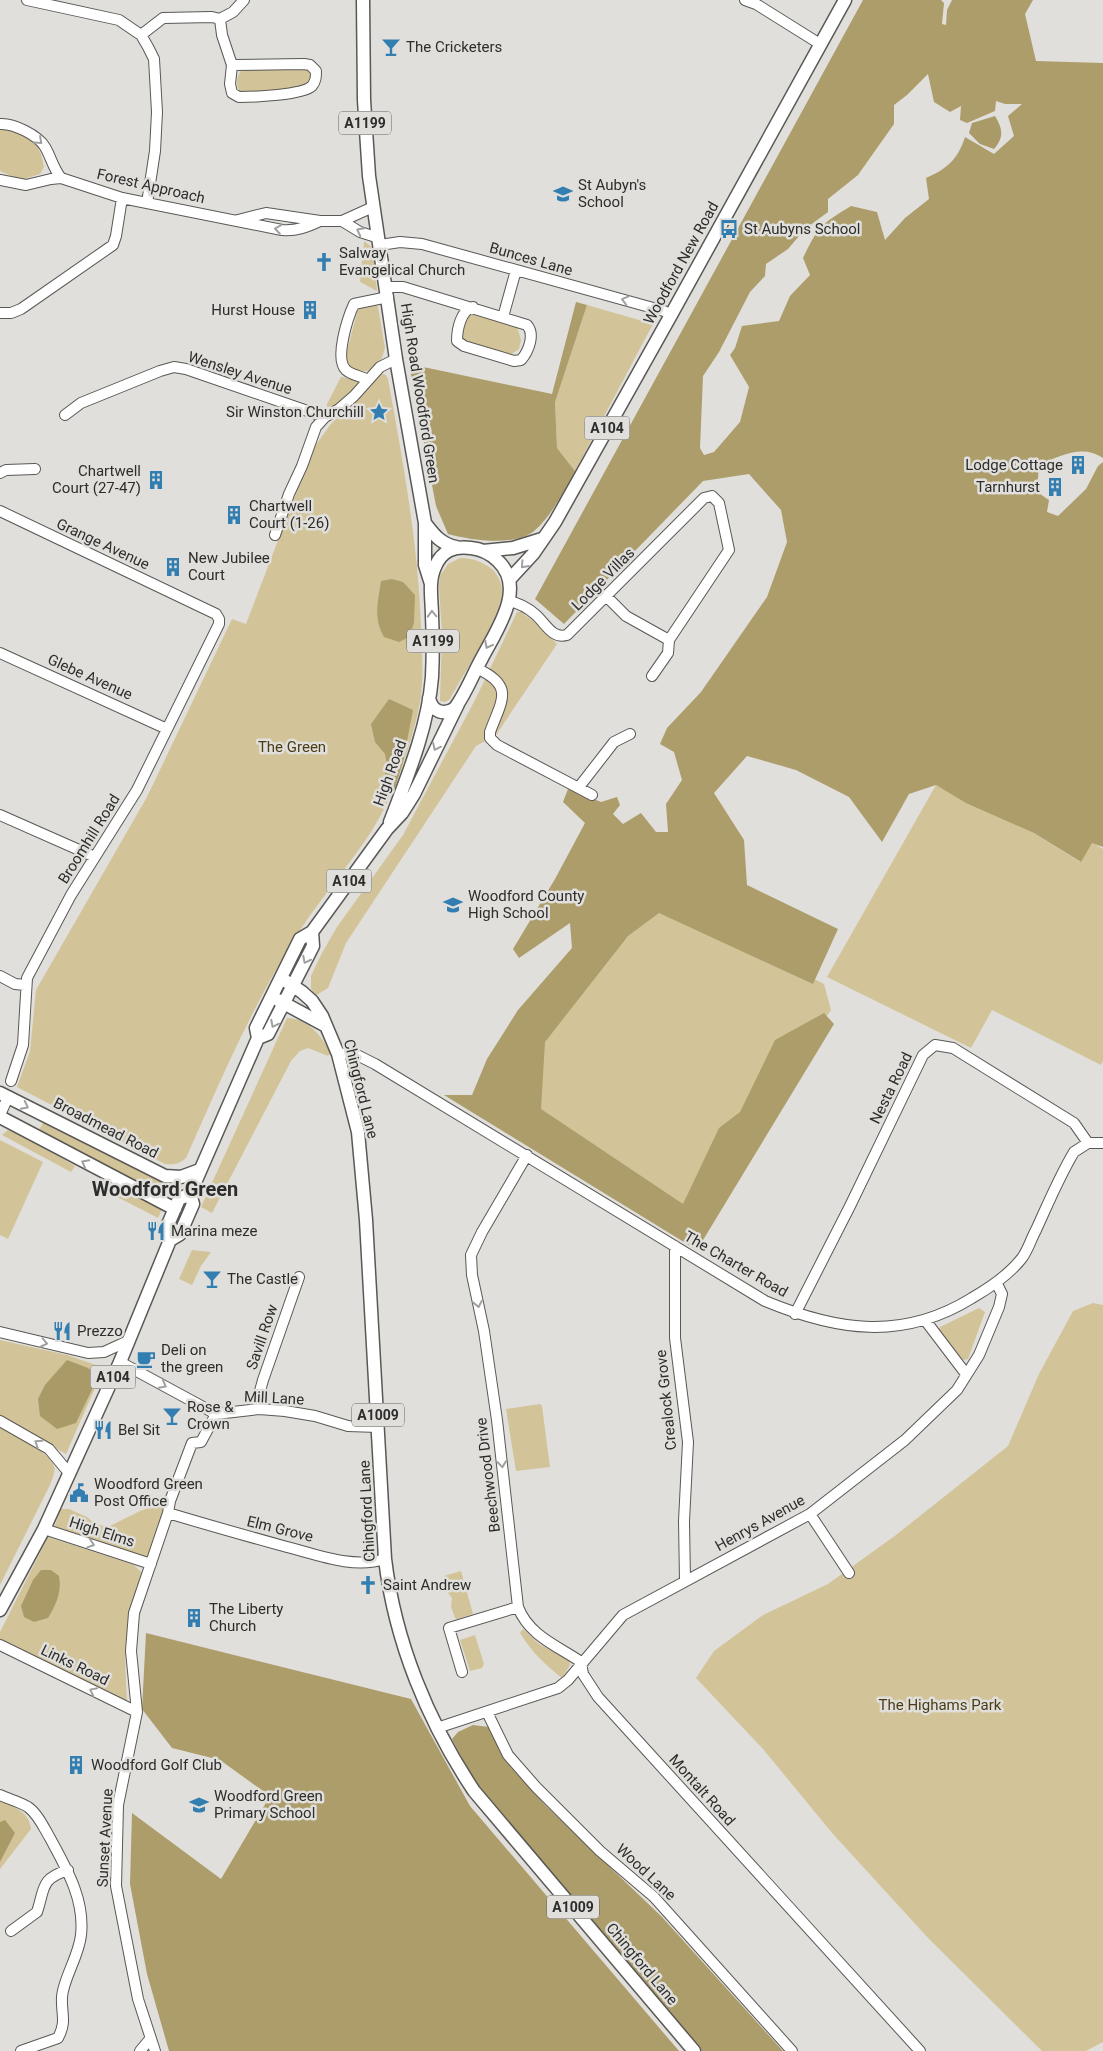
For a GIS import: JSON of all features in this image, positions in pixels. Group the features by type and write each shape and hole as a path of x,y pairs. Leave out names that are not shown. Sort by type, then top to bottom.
{"main road":[{"name":"High Road Woodford Green","path":"363,0 366,135 369,176 396,359 424,523 425,566 431,584"},
{"name":"Woodford New Road","path":"509,580 528,560 555,522 844,0"},
{"path":"424,523 435,537 443,543 482,551 513,548 542,539"},
{"path":"431,584 438,559 456,547"},
{"path":"482,551 502,565 509,580"},
{"name":"A104","path":"458,704 502,618 508,601 509,580"},
{"name":"High Road","path":"387,829 414,759 429,698 432,659 431,584"},
{"path":"429,698 432,707 440,712 451,711 458,704"},
{"name":"High Road","path":"387,829 402,813 414,794 458,704"},
{"name":"A104","path":"0,1610 44,1529 120,1362 170,1240 180,1234 193,1204 190,1194 258,1038 256,1028 300,940 312,932 387,829"},
{"name":"A104","path":"258,1038 268,1034 284,1003 313,946 312,932"},
{"name":"Chingford Lane","path":"281,978 293,985 312,1001 322,1016 338,1054 358,1132 385,1559 396,1616 426,1704 454,1761 474,1791 694,2051"},
{"name":"Chingford Lane","path":"272,996 326,1026"},
{"name":"Broadmead Road","path":"4,1095 165,1176 181,1177 200,1170"},
{"path":"0,1116 175,1209"},
{"name":"A104","path":"170,1240 166,1229 179,1199 190,1194"}],"street":[{"path":"26,0 109,16 120,20 141,35 154,59 157,112 155,151 147,203"},
{"path":"141,35 163,18 212,17 220,19 233,12 244,0"},
{"path":"745,0 757,2 820,44"},
{"path":"220,19 222,35 232,65 230,84 232,93 239,97 302,91 311,87 316,79 316,71 310,65 232,65"},
{"path":"0,124 12,126 39,139 45,147 53,167 61,178"},
{"name":"Forest Approach","path":"0,180 26,185 51,178 61,178 122,198 234,220 245,224 292,231 320,221"},
{"path":"0,313 11,313 21,308 113,245 122,198"},
{"name":"Forest Approach","path":"234,220 266,212 320,221 342,221 374,207"},
{"name":"Forest Approach","path":"342,221 380,241"},
{"name":"Bunces Lane","path":"380,241 415,243 664,311 671,315"},
{"path":"504,317 516,270"},
{"path":"368,380 348,372 342,366 343,340 354,304 402,286 474,307 526,325 530,329 531,335 526,354 522,360 506,359 464,346 457,341 457,334 464,314 467,309 474,307"},
{"path":"275,535 316,427 325,417 339,409 380,367 396,359"},
{"name":"Wensley Avenue","path":"65,415 81,403 160,371 174,368 186,369 325,417"},
{"path":"0,474 6,470 35,469"},
{"name":"Lodge Villas","path":"508,601 522,605 551,632 562,637 567,635 704,498 712,496 719,503 729,550 669,640"},
{"name":"Grange Avenue","path":"0,512 216,614 219,619"},
{"path":"607,597 626,616 669,640 668,653 652,676"},
{"name":"Broomhill Road","path":"11,1082 23,1045 25,985 44,942 94,857 137,790 219,624 219,619"},
{"name":"Glebe Avenue","path":"0,653 167,729"},
{"path":"476,668 498,682 503,695 490,732 490,738 497,745 592,795"},
{"path":"579,787 614,742 630,734"},
{"path":"0,815 94,857"},
{"path":"0,976 15,984 25,985"},
{"name":"Nesta Road","path":"795,1314 923,1055 935,1045 953,1048 1074,1123 1088,1143"},
{"name":"The Charter Road","path":"338,1054 353,1053 364,1058 527,1155 765,1301 795,1314 842,1325 892,1327 924,1320 959,1306 997,1284 1023,1257 1068,1162 1074,1152 1088,1143"},
{"path":"0,1116 4,1095"},
{"path":"1088,1143 1103,1143"},
{"name":"Beechwood Drive","path":"527,1155 482,1232 471,1255 472,1274 484,1331 497,1420 518,1608 522,1618 540,1637 581,1662"},
{"name":"Crealock Grove","path":"675,1246 675,1338 688,1442 684,1521 686,1581"},
{"name":"Savill Row","path":"259,1409 263,1380 299,1277"},
{"name":"Henrys Avenue","path":"581,1662 623,1615 810,1514 905,1440 957,1390 979,1356 999,1307 1002,1294 997,1284"},
{"path":"924,1320 966,1374"},
{"path":"0,1332 88,1353 104,1352 128,1341"},
{"path":"120,1362 216,1414 201,1442 192,1443 170,1501 168,1513 134,1613 131,1651 137,1712"},
{"name":"Mill Lane","path":"216,1414 259,1409 285,1411 315,1416 348,1426 378,1427"},
{"path":"0,1421 49,1450 69,1473"},
{"name":"Elm Grove","path":"168,1513 231,1532 340,1560 370,1562 385,1559"},
{"path":"810,1514 849,1573"},
{"name":"High Elms","path":"44,1529 151,1564"},
{"path":"462,1672 449,1628 518,1608"},
{"name":"Links Road","path":"0,1646 137,1712"},
{"path":"437,1728 558,1688 568,1680 581,1662"},
{"name":"Montalt Road","path":"581,1662 583,1674 598,1697 920,2051"},
{"name":"Sunset Avenue","path":"137,1712 118,1806 116,1886 138,1999 154,2051"},
{"name":"Wood Lane","path":"487,1712 508,1755 536,1787 600,1851 654,1897 792,2051"},
{"path":"0,1794 29,1808 42,1823 68,1870 80,1906 82,1934 62,1996 63,2028 58,2038 21,2051"},
{"path":"11,1931 37,1912 42,1890 47,1880 57,1873 68,1870"},
{"path":"140,2051 150,2038"}],"green space":[{"path":"244,67 308,69 311,71 314,83 299,89 241,93 237,80"},
{"path":"5,128 26,137 36,145 44,167 40,174 20,180 0,171 0,129"},
{"path":"364,241 373,248 377,291 360,282"},
{"path":"374,303 378,307 385,348 382,358 371,370 361,372 348,366 345,358 358,309"},
{"path":"587,305 653,324 575,471 557,448 555,401"},
{"path":"470,314 517,326 521,340 519,349 510,355 461,341 458,327"},
{"name":"The Green","path":"382,374 386,375 388,379 409,502 417,564 422,684 420,702 412,735 395,786 379,818 371,832 299,931 275,971 235,1050 186,1158 176,1164 165,1164 17,1087 30,1051 36,990 147,797 232,619 246,624 313,449 330,425"},
{"path":"341,377 359,379 360,385 331,410 327,407 327,404"},
{"path":"460,558 467,558 490,567 498,576 502,593 496,615 489,630 450,699 445,702 440,701 442,634 440,576 448,564"},
{"path":"517,612 521,612 536,623 557,644 496,735 476,746 346,943 328,988 315,996 311,988 311,976 322,953 337,927 403,835 476,698"},
{"path":"936,785 1034,833 1080,862 1092,842 1103,849 1103,1061 1101,1065 992,1010 971,1048 827,977"},
{"path":"661,902 824,984 831,1010 691,1211 510,1102 590,961"},
{"path":"287,1018 302,1021 308,1025 318,1034 331,1052 328,1056 308,1048 300,1051 291,1061 212,1213 201,1207"},
{"path":"44,1121 165,1181 158,1195 39,1130"},
{"path":"8,1130 22,1135 75,1166 71,1172 2,1135"},
{"path":"0,1140 43,1162 8,1239 0,1235"},
{"path":"106,1181 118,1185 162,1209 158,1218 102,1189 103,1182"},
{"path":"192,1250 211,1252 201,1266 192,1285 179,1279"},
{"name":"The Highams Park","path":"1093,1303 1103,1305 1103,2042 1086,2051 1042,2051 929,1939 833,1834 763,1749 696,1678 714,1651 763,1615 828,1584 896,1535 1008,1446 1039,1374 1073,1311"},
{"path":"979,1308 985,1312 968,1359 963,1360 938,1330 940,1327"},
{"path":"0,1340 67,1355 96,1365 98,1368 99,1379 66,1454 0,1416"},
{"path":"540,1404 542,1406 550,1467 516,1471 506,1409"},
{"path":"0,1426 46,1455 54,1466 54,1475 0,1585"},
{"path":"161,1504 165,1509 150,1552 145,1557 54,1528 61,1509 69,1509 87,1517 95,1524 108,1527 140,1511"},
{"path":"48,1537 134,1565 142,1573 127,1631 125,1662 127,1703 0,1641 0,1632"},
{"path":"461,1571 473,1614 457,1619 451,1607 452,1598 448,1593 444,1576"},
{"path":"523,1629 539,1644 569,1659 570,1665 562,1678 544,1663 529,1646 520,1633"},
{"path":"475,1635 484,1664 482,1668 470,1671 460,1640"},
{"path":"0,1801 24,1814 30,1823 31,1829 0,1869"}],"shaded area":[{"path":"863,0 941,0 944,3 942,24 946,25 947,10 952,0 1033,0 1025,14 1036,61 1103,63 1103,458 1087,452 1079,452 1063,455 1039,465 1037,492 1049,500 1047,512 1058,516 1086,489 1098,466 1103,462 1103,847 1092,843 1081,862 1034,833 966,803 936,785 909,794 882,842 849,797 796,770 747,756 714,793 744,840 747,885 838,929 813,984 659,913 628,936 545,1042 541,1109 683,1204 719,1128 740,1112 775,1040 824,1013 834,1024 697,1250 444,1095 472,1095 487,1059 518,1010 572,948 570,923 519,958 513,949 555,879 585,823 563,802 568,789 601,802 617,797 620,805 613,814 623,824 641,813 656,832 668,832 666,804 682,780 674,752 660,744 667,728 701,692 767,597 787,542 781,510 749,474 703,481 564,624 535,599","holes":["928,74 934,102 950,112 961,106 960,120 967,123 995,111 996,101 1005,104 1022,104 1008,116 1014,136 994,154 965,137 959,151 951,162 940,171 926,178 929,199 905,218 885,240 877,212 851,206 821,227 803,258 810,275 790,296 779,321 742,326 735,348 730,355 749,387 740,422 714,452 704,455 700,448 703,376 719,352 750,292 765,276 766,264 788,249 805,229 828,212 828,199 858,175 894,124 894,105"]},
{"path":"995,116 1000,125 1001,137 994,149 980,144 969,133 972,123"},
{"path":"576,302 587,305 555,402 557,448 575,471 546,519 526,536 504,541 492,541 448,534 436,506 409,364 552,394"},
{"path":"392,579 403,582 415,595 414,623 409,637 399,642 384,637 377,616 381,581"},
{"path":"389,699 413,710 403,762 394,791 382,791 387,764 385,754 375,742 371,724"},
{"path":"67,1360 88,1368 98,1377 76,1423 57,1429 40,1416 38,1399 45,1385"},
{"path":"41,1570 51,1570 59,1576 59,1593 48,1618 34,1622 24,1617 21,1606 33,1580"},
{"path":"146,1633 411,1699 470,1806 679,2051 169,2051 147,1974 130,1884 132,1813 221,1879 270,1796 220,1760 172,1748 142,1709"},
{"path":"473,1725 489,1727 504,1759 545,1805 662,1917 783,2051 701,2051 478,1789 452,1739 458,1732"},
{"path":"5,1820 15,1833 0,1862 0,1822"}],"place":[{"name":"The Cricketers","path":"391,47"},
{"name":"St Aubyn's School","path":"563,194"},
{"name":"St Aubyns School","path":"729,229"},
{"name":"Salway Evangelical Church","path":"324,262"},
{"name":"Hurst House","path":"310,310"},
{"name":"Sir Winston Churchill","path":"379,412"},
{"name":"Lodge Cottage","path":"1078,465"},
{"name":"Chartwell Court (27-47)","path":"156,480"},
{"name":"Tarnhurst","path":"1055,487"},
{"name":"Chartwell Court (1-26)","path":"234,515"},
{"name":"New Jubilee Court","path":"173,567"},
{"name":"Woodford County High School","path":"453,905"},
{"name":"Marina meze","path":"156,1231"},
{"name":"The Castle","path":"212,1279"},
{"name":"Prezzo","path":"62,1331"},
{"name":"Deli on the green","path":"146,1359"},
{"name":"Rose & Crown","path":"172,1416"},
{"name":"Bel Sit","path":"103,1430"},
{"name":"Woodford Green Post Office","path":"79,1493"},
{"name":"Saint Andrew","path":"368,1585"},
{"name":"The Liberty Church","path":"194,1618"},
{"name":"Woodford Golf Club","path":"76,1765"},
{"name":"Woodford Green Primary School","path":"199,1805"}],"district":[{"name":"Woodford Green","path":"165,1189"}]}
